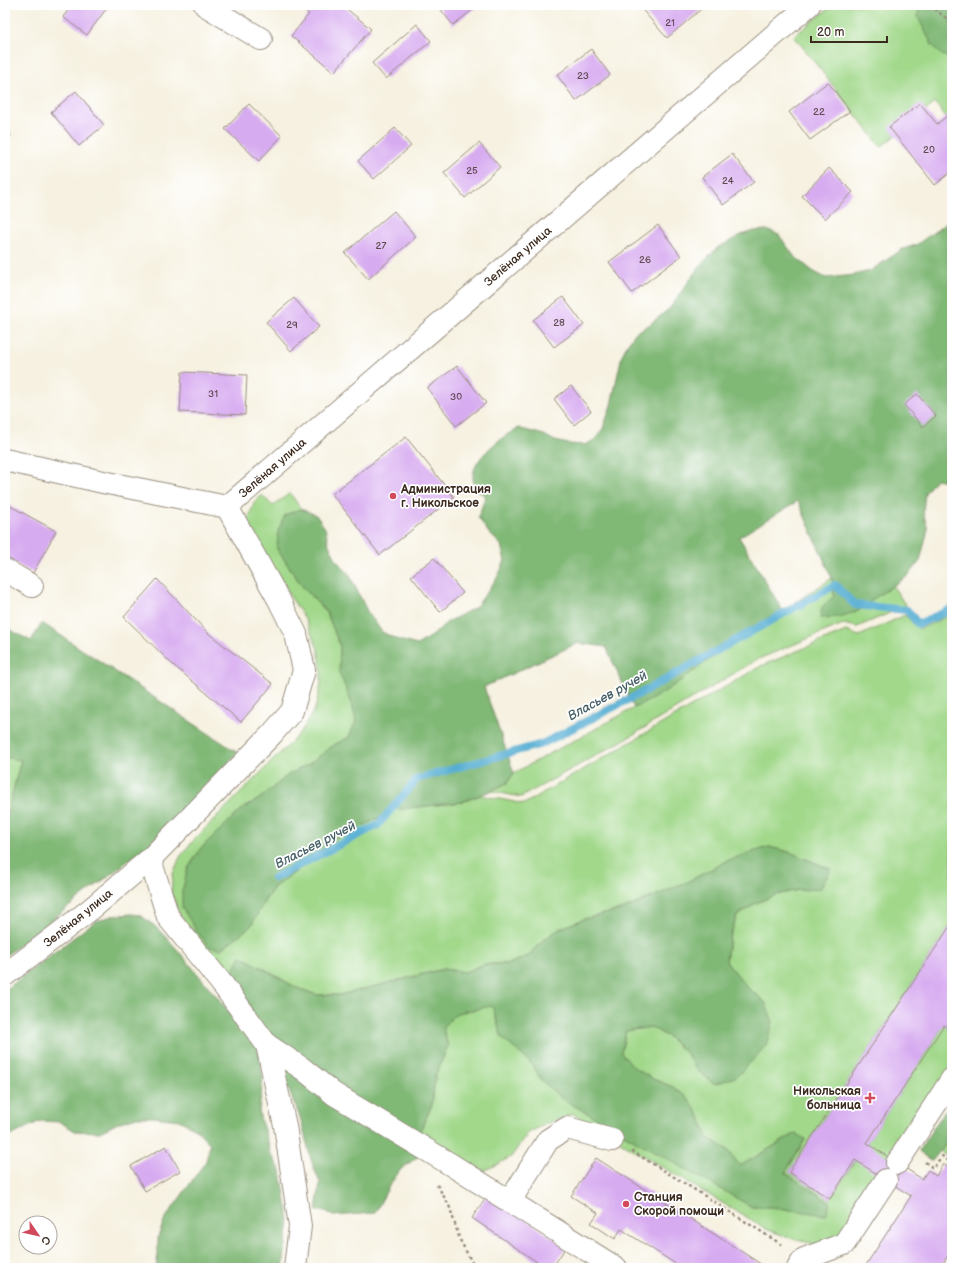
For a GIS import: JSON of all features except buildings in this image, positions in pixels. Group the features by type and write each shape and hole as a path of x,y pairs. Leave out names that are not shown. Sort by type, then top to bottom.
{"street":[{"path":"205,5 261,39"},
{"name":"Зелёная улица","path":"5,975 91,909 150,859 272,734 292,711 304,670 296,634 279,600 227,507 810,5"},
{"path":"5,460 103,482 227,507"},
{"path":"5,570 32,586"},
{"path":"150,859 168,917 223,986 267,1045 303,1069 334,1094 510,1201 616,1268"},
{"path":"267,1045 285,1126 300,1226 295,1268"},
{"path":"801,1263 844,1244 952,1079"},
{"path":"510,1201 548,1140 567,1128 612,1140"}],"path":[{"path":"930,5 952,23"},
{"path":"612,1140 700,1193 801,1263"},
{"path":"434,1180 449,1205 460,1240 475,1268"}],"green space":[{"path":"833,5 952,5 952,126 935,103 881,147 794,36"},
{"path":"919,5 952,5 952,58 942,55 932,45 918,17"},
{"path":"952,219 952,482 936,479 925,493 923,512 928,529 920,561 908,576 873,599 858,611 839,617 820,618 822,607 834,596 832,578 798,501 739,537 783,611 727,647 682,680 634,708 606,647 578,643 484,687 514,773 507,783 462,802 392,810 335,839 294,873 274,887 251,926 221,949 209,947 182,908 182,891 188,868 201,848 242,809 259,799 288,775 309,764 334,745 349,737 356,721 352,704 339,672 340,646 327,613 302,586 277,549 278,531 285,515 301,509 316,515 325,528 329,545 337,561 349,574 367,611 382,632 396,639 417,645 434,634 446,623 476,607 497,578 505,561 501,545 489,533 478,517 486,496 476,490 473,478 477,463 496,443 518,428 544,435 555,441 569,444 584,445 595,440 603,429 611,405 622,355 628,343 636,332 649,325 670,308 698,268 717,248 741,235 754,231 767,230 779,235 794,256 814,272 826,278 854,275 870,271 903,249 916,245"},
{"path":"290,493 301,509 285,515 277,549 302,586 327,613 340,646 340,672 352,704 356,721 349,737 334,745 309,764 288,775 259,799 242,809 264,902 274,887 294,873 335,839 392,810 462,802 481,795 524,804 761,666 846,631 859,636 905,615 919,629 952,614 952,923 789,1172 830,1199 944,1025 952,1030 952,1067 844,1234 821,1245 796,1240 768,1230 573,1114 548,1123 528,1133 511,1157 484,1171 459,1158 419,1133 432,1105 435,1076 448,1046 442,1027 457,1013 493,1005 503,1038 530,1062 543,1082 752,1207 829,1202 785,1173 805,1140 796,1133 740,1166 727,1149 708,1138 700,1117 673,1087 653,1079 636,1069 620,1053 626,1031 651,1027 670,1038 686,1053 698,1071 765,1002 748,988 726,961 729,939 737,917 756,903 776,895 798,890 820,889 831,869 789,852 769,847 727,861 687,882 624,909 584,919 561,928 543,940 528,956 509,964 485,964 465,972 443,969 340,995 317,995 295,987 260,966 228,979 180,915 171,892 173,874 180,857 190,844 300,733 315,709 321,684 321,668 318,649 304,617 249,533 248,520 254,503 262,495 273,506"},
{"path":"832,578 834,596 823,607 820,618 858,611 872,599 893,586 906,606 857,627 843,624 756,660 631,736 521,797 491,791 507,783 514,773 654,697 740,638"},
{"path":"42,623 238,753 150,844 5,956 5,822 21,760 5,757 5,627 31,641"},
{"path":"5,757 21,760 5,822"},
{"path":"769,847 789,852 831,869 820,889 798,890 776,895 756,903 737,916 729,939 726,961 748,988 765,1002 773,1022 766,1045 736,1077 715,1084 698,1071 686,1053 670,1038 651,1027 626,1031 621,1053 636,1069 653,1079 673,1087 689,1099 700,1117 708,1138 727,1149 740,1166 796,1133 805,1139 785,1173 830,1202 826,1215 770,1207 752,1207 564,1100 543,1082 530,1062 502,1038 492,1006 457,1013 443,1027 448,1046 435,1076 432,1105 419,1133 420,1155 401,1169 389,1186 375,1213 333,1216 326,1211 316,1211 320,1183 312,1163 300,1117 283,1076 228,979 241,956 295,987 317,995 340,995 444,969 465,972 485,964 509,964 528,956 543,940 561,928 584,919 624,909 687,882 727,861"},
{"path":"131,914 140,915 156,927 176,948 258,1046 263,1079 259,1111 270,1152 281,1171 289,1220 283,1268 156,1268 158,1237 165,1219 206,1161 210,1144 197,1130 179,1120 154,1117 137,1117 120,1122 100,1132 75,1131 60,1122 40,1121 5,1139 5,990 94,922 112,916"},
{"path":"952,1100 952,1136 932,1161 920,1153 919,1150"},
{"path":"952,1136 952,1159 940,1151"}],"waterway":[{"name":"Власьев ручей","path":"274,878 378,825 417,779 542,744 643,692 835,585 855,605 907,610 918,624 952,609"}],"place":[{"name":"Администрация г. Никольское","path":"393,496"},
{"name":"Никольская больница","path":"870,1098"},
{"name":"Станция Скорой помощи","path":"626,1204"}]}
